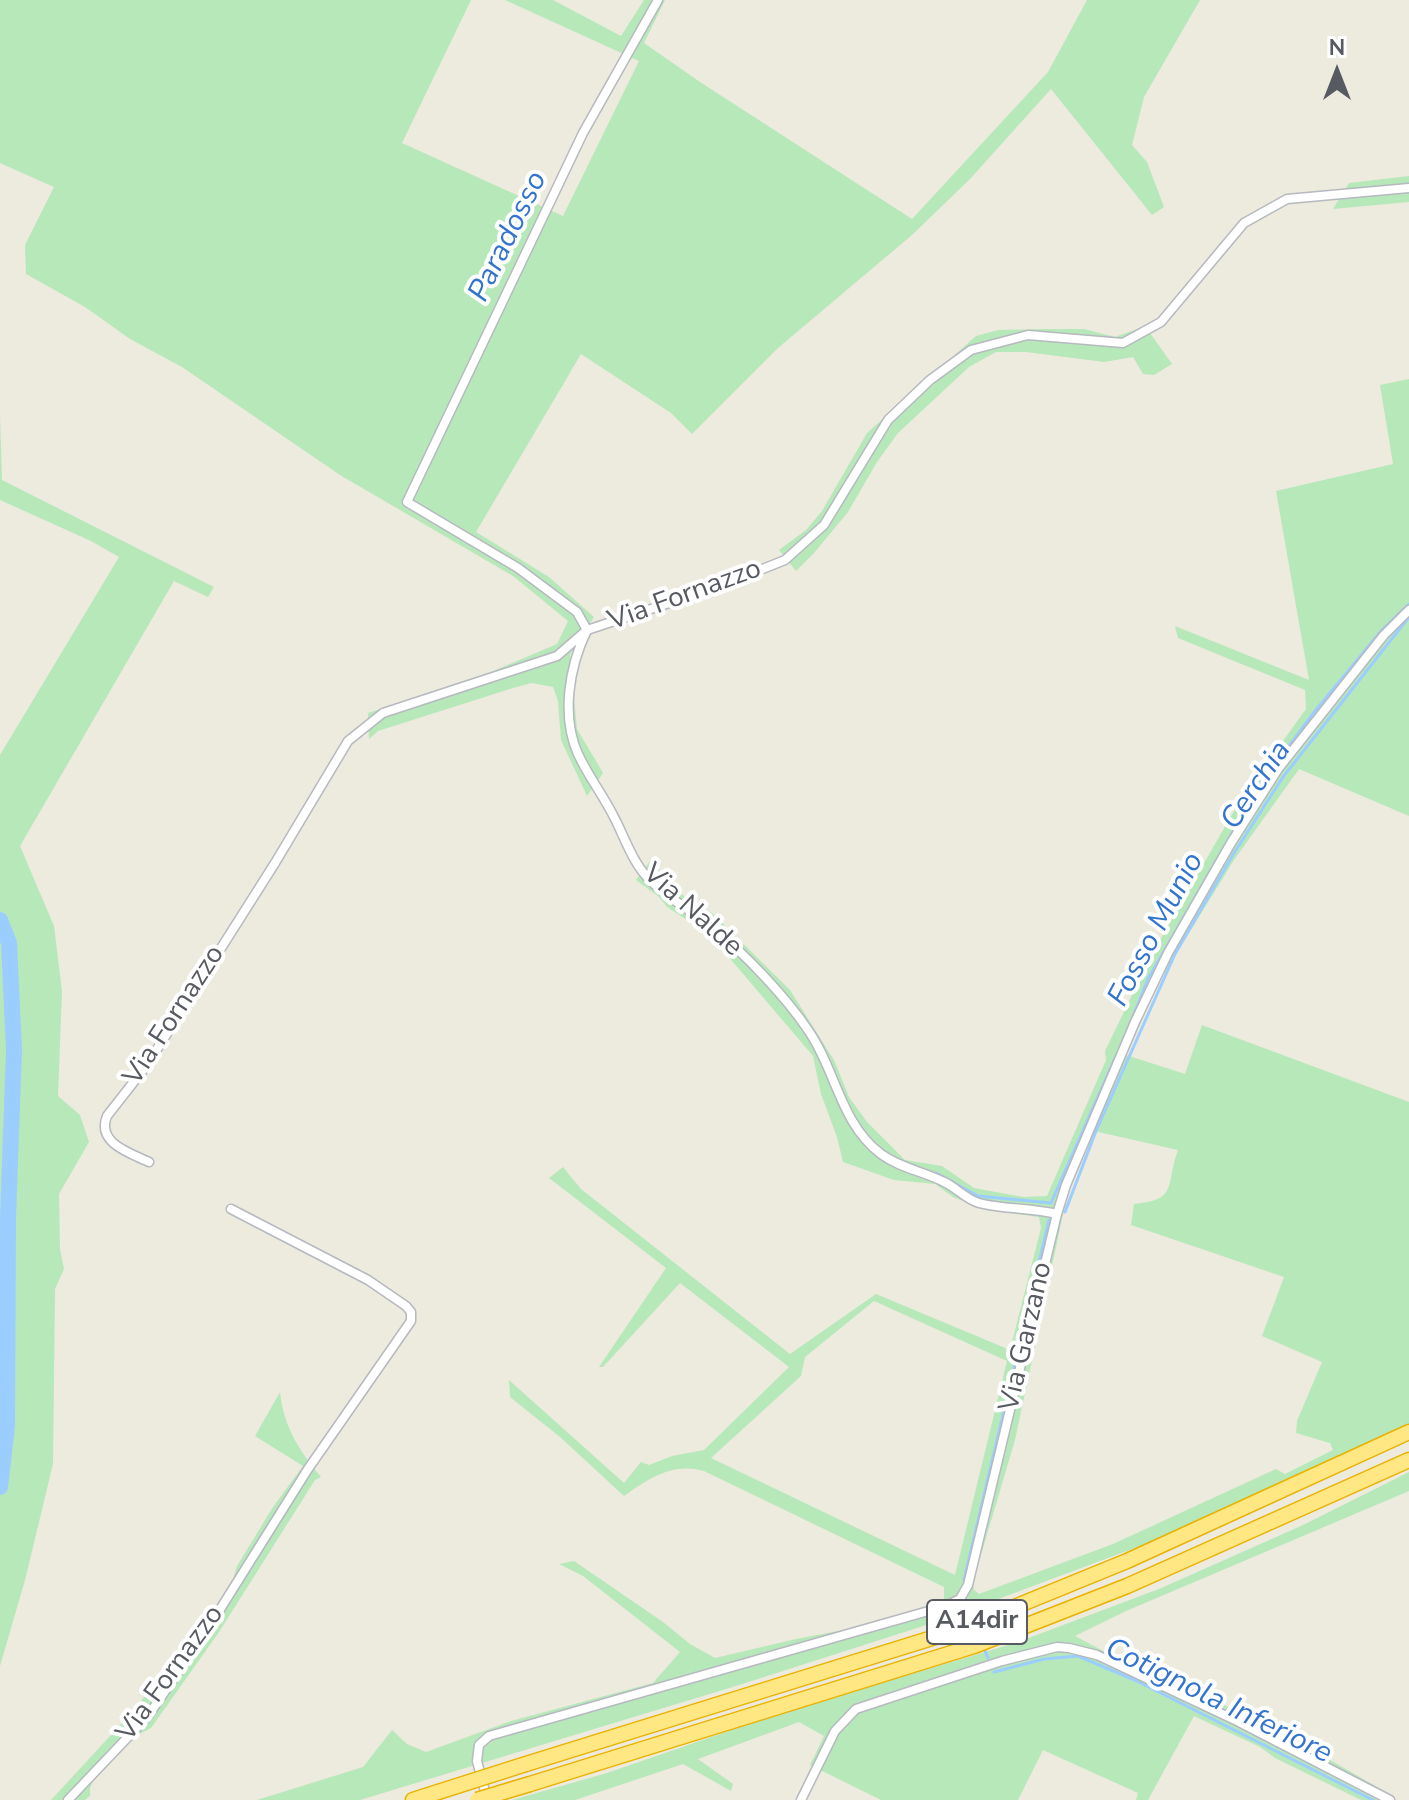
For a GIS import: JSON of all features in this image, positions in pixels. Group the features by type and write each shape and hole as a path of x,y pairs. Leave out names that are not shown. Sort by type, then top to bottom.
{"highway":[{"name":"A14dir","path":"413,1800 958,1630 1127,1561 1409,1432"},
{"name":"A14dir","path":"477,1800 974,1646 1127,1586 1409,1460"}],"street":[{"path":"587,630 577,612 518,568 407,502 583,133 658,0"},
{"name":"Via Fornazzo","path":"149,1162 110,1140 103,1126 107,1116 147,1065 348,741 383,713 557,656 587,630 715,588 785,560 824,525 888,420 930,380 971,350 1028,335 1123,343 1161,322 1244,223 1287,199 1409,188"},
{"name":"Via Garzano","path":"487,1800 477,1761 479,1745 489,1736 946,1606 960,1599 968,1585 1057,1214 1066,1185 1135,1022 1168,953 1278,769 1384,635 1409,610"},
{"name":"Via Nalde","path":"587,630 579,647 568,697 573,738 644,874 729,942 789,1006 820,1050 849,1116 875,1149 894,1163 944,1182 981,1203 1057,1214"},
{"name":"Via Fornazzo","path":"68,1800 148,1716 209,1627 308,1469 411,1321 411,1312 406,1306 368,1280 231,1209"},
{"path":"801,1800 835,1731 856,1709 1002,1661 1057,1647 1097,1655 1237,1721 1390,1800"}],"green space":[{"path":"0,0 471,0 402,143 563,216 639,61 505,0 553,0 621,36 644,0 665,0 644,43 912,219 1048,72 1087,0 1200,0 1144,97 1132,145 1147,162 1164,207 1152,215 1051,89 970,179 912,235 778,348 692,434 671,413 581,354 476,532 549,577 594,617 570,655 577,729 603,773 587,796 561,740 558,701 553,687 532,683 513,688 378,731 369,739 368,713 491,672 557,644 568,621 513,576 340,475 182,367 130,339 85,307 26,274 25,245 54,187 0,163"},
{"path":"1409,176 1409,202 1333,209 1349,183"},
{"path":"1145,326 1172,364 1154,375 1143,374 1133,357 1104,362 1026,352 996,352 969,367 898,433 848,512 796,571 779,550 806,530 822,511 867,433 976,336 998,330 1084,329 1115,337"},
{"path":"1409,379 1409,816 1299,769 1234,860 1160,980 1126,1055 1185,1074 1202,1025 1409,1102 1409,1425 1199,1524 942,1620 360,1800 257,1800 363,1767 392,1730 407,1744 426,1752 511,1721 653,1683 680,1652 583,1576 559,1564 574,1561 690,1644 715,1658 854,1628 944,1604 944,1587 704,1471 671,1470 624,1496 560,1437 510,1397 509,1380 624,1483 641,1462 649,1465 672,1456 704,1450 789,1367 680,1283 603,1367 599,1367 666,1268 549,1178 563,1167 581,1189 790,1354 876,1294 1010,1350 1041,1228 1039,1217 986,1210 953,1197 935,1184 894,1180 843,1162 821,1094 813,1056 710,935 667,907 636,880 651,860 678,892 712,913 790,990 834,1060 849,1097 867,1122 905,1160 942,1166 974,1188 1023,1197 1047,1196 1106,1060 1105,1051 1151,956 1239,802 1306,709 1305,690 1178,638 1175,626 1309,680 1276,491 1393,464 1380,385","holes":["1094,1131 1178,1150 1168,1189 1158,1199 1134,1204 1131,1225 1284,1277 1262,1336 1322,1362 1297,1421 1296,1433 1330,1443 1333,1450 1285,1474 1276,1469 1113,1544 979,1594 974,1590 973,1582 1015,1440 1068,1191","874,1301 1007,1361 955,1575 711,1458 801,1376 805,1357"]},
{"path":"0,417 2,480 214,587 208,597 174,581 20,846 54,926 62,991 58,1096 80,1115 89,1142 59,1194 60,1249 64,1269 55,1289 53,1464 0,1666 0,755 119,557 0,500"},
{"path":"280,1392 285,1417 294,1438 321,1477 315,1480 219,1632 151,1728 107,1751 90,1788 90,1796 85,1800 51,1800 123,1722 173,1659 222,1615 237,1566 273,1507 303,1466 255,1436"},
{"path":"1409,1472 1409,1491 1126,1611 1075,1636 1175,1689 1188,1686 1325,1757 1384,1791 1382,1800 1361,1800 1194,1716 1148,1800 1136,1800 1138,1793 1043,1750 1018,1800 881,1800 810,1765 824,1736 799,1722 698,1759 733,1784 731,1791 683,1764 575,1800 512,1800 607,1773 775,1715 1018,1642 1159,1589 1301,1526"}],"waterway":[{"name":"Fosso Munio","path":"1128,1029 1148,979 1260,785 1315,711 1382,630 1409,604"},
{"name":"Cerchia","path":"1065,1212 1096,1131 1175,954 1283,777 1409,617"},
{"path":"0,920 9,943 14,1050 8,1218 7,1426 0,1487"},
{"name":"Fosso Munio","path":"936,1173 978,1196 1051,1203 1115,1058"},
{"name":"Cotignola Inferiore","path":"964,1580 1049,1220"},
{"name":"Cotignola Inferiore","path":"966,1604 971,1615"},
{"name":"Cotignola Inferiore","path":"985,1651 988,1658"},
{"name":"Cotignola Inferiore","path":"994,1672 1044,1659 1078,1656 1137,1681 1373,1800"}],"water label":[{"name":"Paradosso","path":"509,237"}]}
